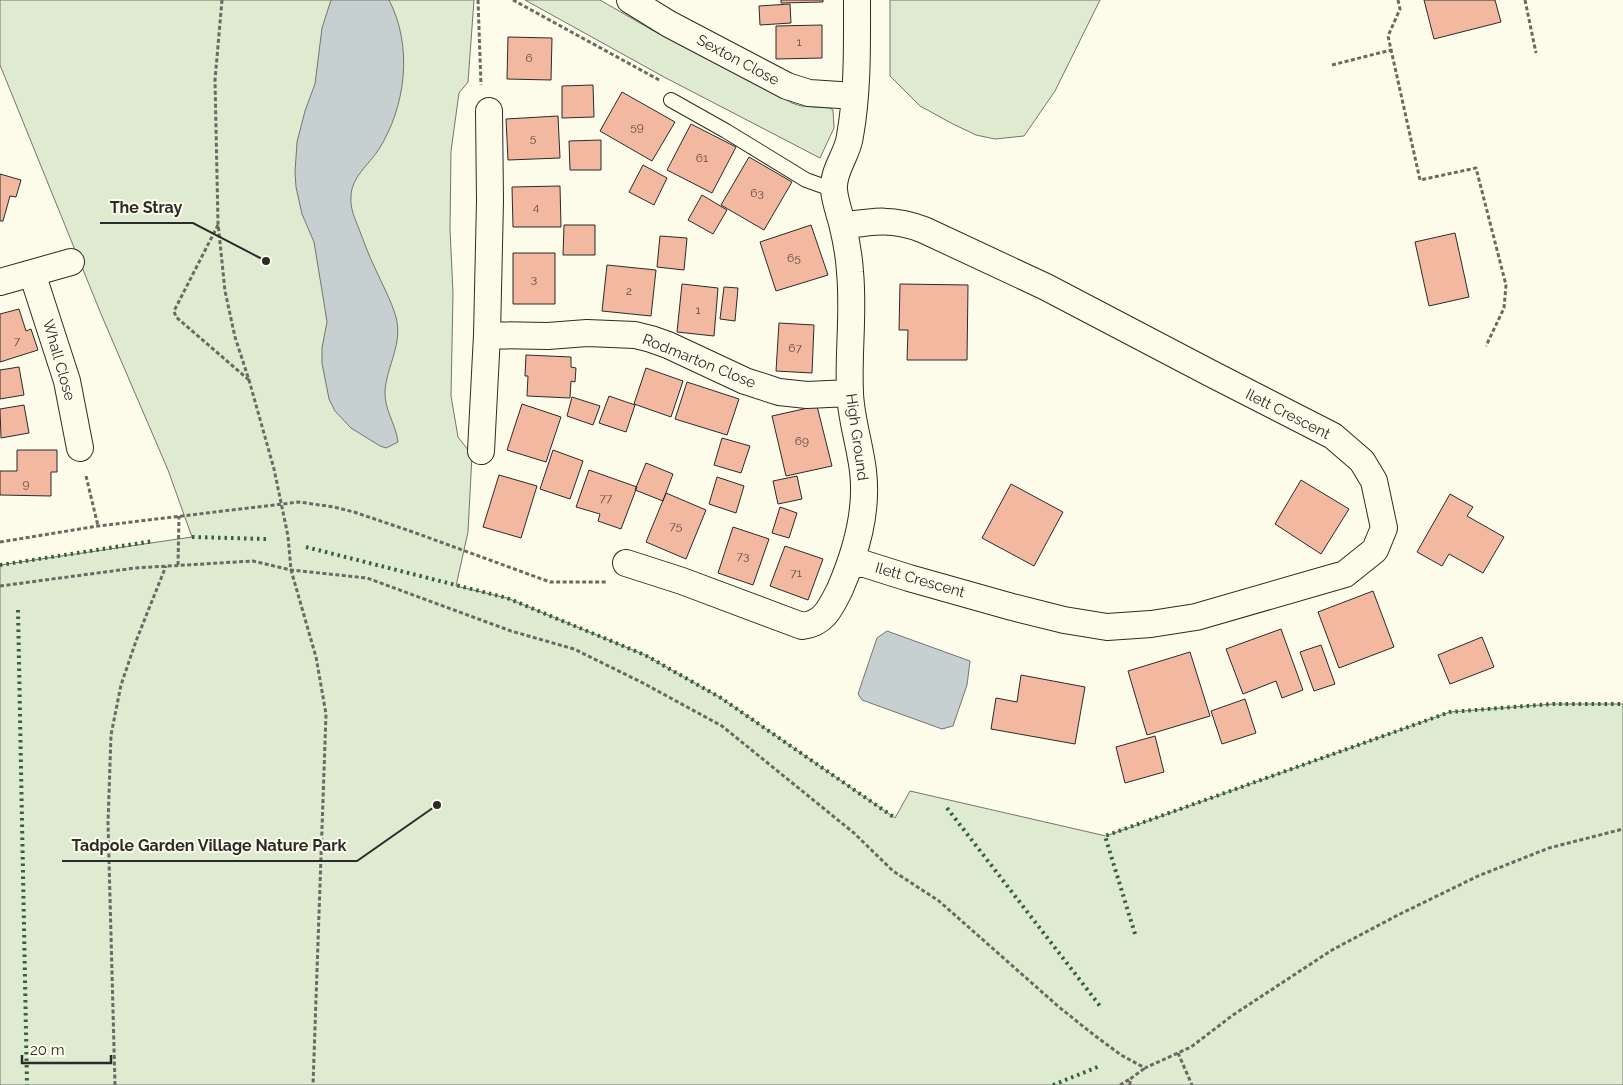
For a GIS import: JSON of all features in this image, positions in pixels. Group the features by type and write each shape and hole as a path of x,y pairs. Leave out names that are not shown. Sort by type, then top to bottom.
{"street":[{"name":"Sexton Close","path":"630,0 693,37 787,86 810,93 855,96"},
{"name":"High Ground","path":"626,563 682,581 802,626 812,625 827,613 852,560 860,528 864,489 850,393 851,286 848,251 834,190 837,172 850,139 855,96 857,0"},
{"path":"481,451 487,335 490,201 489,111"},
{"name":"Ilett Crescent","path":"843,226 871,221 891,221 908,224 924,230 1046,287 1333,436 1362,461 1374,481 1384,528 1375,550 1345,574 1196,617 1151,624 1107,627 1064,620 1012,607 852,560"},
{"path":"0,282 71,262"},
{"name":"Whall Close","path":"32,274 67,381 80,448"},
{"name":"Rodmarton Close","path":"487,335 548,336 597,333 634,335 651,339 745,381 778,392 808,395 850,393"}],"lane":[{"path":"671,100 806,180 834,190"}],"path":[{"path":"222,0 215,80 218,223 225,291 235,337 267,442 282,504 288,536 291,570 316,657 326,714 313,1085"},
{"path":"478,0 482,111 489,111"},
{"path":"1398,0 1400,9 1388,36 1420,180 1476,168 1506,285 1504,308 1486,346"},
{"path":"1525,0 1536,53"},
{"path":"1332,65 1391,50"},
{"path":"218,223 174,311 176,317 249,380"},
{"path":"80,448 98,526"},
{"path":"0,542 98,526 299,502 354,512 550,582 607,582"},
{"path":"178,565 179,516"},
{"path":"0,586 135,568 253,562 291,570 367,578 511,631 574,648 644,683 722,726 854,833 893,871 939,901 1094,1036 1121,1055 1145,1068"},
{"path":"115,1085 108,823 112,735 121,685 136,641 166,566"},
{"path":"1120,1085 1145,1068 1191,1046 1332,950 1398,915 1478,876 1549,848 1623,829"},
{"path":"1178,1053 1192,1085"},
{"path":"1130,1078 1130,1085"}],"green space":[{"path":"0,0 474,0 468,82 459,93 451,151 450,229 453,293 451,396 458,437 472,455 468,532 456,586 507,598 645,655 721,698 895,818 910,791 1106,836 1450,712 1553,704 1623,704 1623,1085 0,1085 0,565 192,537 168,470 101,314 0,65"},
{"path":"525,0 600,0 652,30 792,103 801,106 830,108 833,110 834,128 820,158 664,77"},
{"path":"890,0 1100,0 1055,91 1024,136 995,139 976,135 920,106 890,76"}],"shaded area":[{"path":"331,0 389,0 397,18 404,56 403,76 395,114 379,149 357,177 351,197 354,217 392,304 398,327 396,345 386,381 385,398 398,442 386,448 351,428 335,411 329,399 322,363 322,348 327,322 325,309 314,242 302,214 296,187 297,142 305,111 315,84 322,28"},
{"path":"887,631 970,661 967,685 953,726 942,729 862,700 858,694 877,638"}],"building":[{"path":"781,0 823,0 823,2 781,3"},
{"path":"1424,0 1495,0 1501,22 1434,39"},
{"path":"790,4 791,23 760,25 759,6"},
{"path":"822,25 822,58 776,59 776,26"},
{"path":"508,37 552,38 551,80 507,79"},
{"path":"593,85 594,117 562,118 562,86"},
{"path":"622,92 675,122 652,161 600,131"},
{"path":"558,116 560,158 508,160 506,119"},
{"path":"691,124 736,147 712,193 667,170"},
{"path":"601,140 601,170 570,170 569,141"},
{"path":"749,157 792,182 764,230 721,205"},
{"path":"643,165 667,178 654,205 629,192"},
{"path":"0,174 21,180 16,197 10,196 3,221 0,221"},
{"path":"560,186 561,227 513,227 512,187"},
{"path":"702,195 727,210 713,234 688,220"},
{"path":"564,225 595,225 595,255 563,255"},
{"path":"811,225 828,275 776,291 760,242"},
{"path":"1455,233 1469,297 1429,306 1415,242"},
{"path":"660,236 687,238 684,270 657,267"},
{"path":"513,253 555,253 555,304 513,304"},
{"path":"607,265 656,270 651,316 602,311"},
{"path":"682,284 718,288 714,336 677,332"},
{"path":"900,284 968,285 967,360 907,360 908,330 899,330"},
{"path":"724,287 738,288 735,321 720,319"},
{"path":"19,309 26,331 31,329 38,350 0,362 0,314"},
{"path":"779,323 814,325 812,373 776,371"},
{"path":"526,355 571,357 571,367 576,368 575,382 571,381 570,398 527,396 528,376 525,376"},
{"path":"19,367 24,395 0,399 0,370"},
{"path":"646,368 683,381 671,417 634,404"},
{"path":"687,382 739,399 727,435 675,419"},
{"path":"609,396 635,405 626,432 599,423"},
{"path":"572,397 600,406 593,425 567,416"},
{"path":"522,404 561,417 546,462 507,450"},
{"path":"24,405 29,433 1,438 0,409"},
{"path":"817,406 832,466 786,476 772,416"},
{"path":"722,438 750,446 741,473 714,465"},
{"path":"17,450 57,450 57,472 51,472 51,496 0,495 0,471 17,471"},
{"path":"553,450 583,461 570,499 540,489"},
{"path":"646,463 673,474 663,501 635,490"},
{"path":"589,470 637,487 621,529 598,521 600,514 576,507"},
{"path":"499,475 537,486 521,538 483,527"},
{"path":"797,476 802,499 778,504 773,481"},
{"path":"717,477 744,486 736,513 709,504"},
{"path":"1301,480 1349,509 1321,554 1275,524"},
{"path":"1011,484 1063,512 1034,566 982,538"},
{"path":"666,493 706,510 686,559 646,542"},
{"path":"1450,494 1473,507 1467,516 1504,537 1483,573 1449,554 1442,566 1417,552"},
{"path":"780,507 797,513 789,538 772,533"},
{"path":"733,527 769,539 753,585 718,573"},
{"path":"785,546 823,559 808,600 770,586"},
{"path":"1373,591 1394,647 1339,668 1318,612"},
{"path":"1281,629 1303,690 1282,698 1276,681 1243,694 1226,649"},
{"path":"1482,637 1494,667 1450,684 1438,655"},
{"path":"1321,645 1335,684 1314,691 1300,652"},
{"path":"1190,652 1210,716 1147,735 1128,671"},
{"path":"1021,675 1085,687 1075,744 991,729 996,698 1017,702"},
{"path":"1245,699 1256,733 1222,744 1211,711"},
{"path":"1155,736 1164,772 1125,783 1116,747"}],"hedge":[{"path":"192,537 267,539"},
{"path":"0,565 154,541"},
{"path":"306,547 507,598 645,655 721,698 895,818"},
{"path":"18,610 27,1085"},
{"path":"1135,934 1105,836 1450,712 1553,704 1623,704"},
{"path":"947,808 1100,1006"},
{"path":"1053,1085 1100,1066"}],"place":[{"name":"The Stray","path":"266,261"},
{"name":"Tadpole Garden Village Nature Park","path":"437,805"}]}
